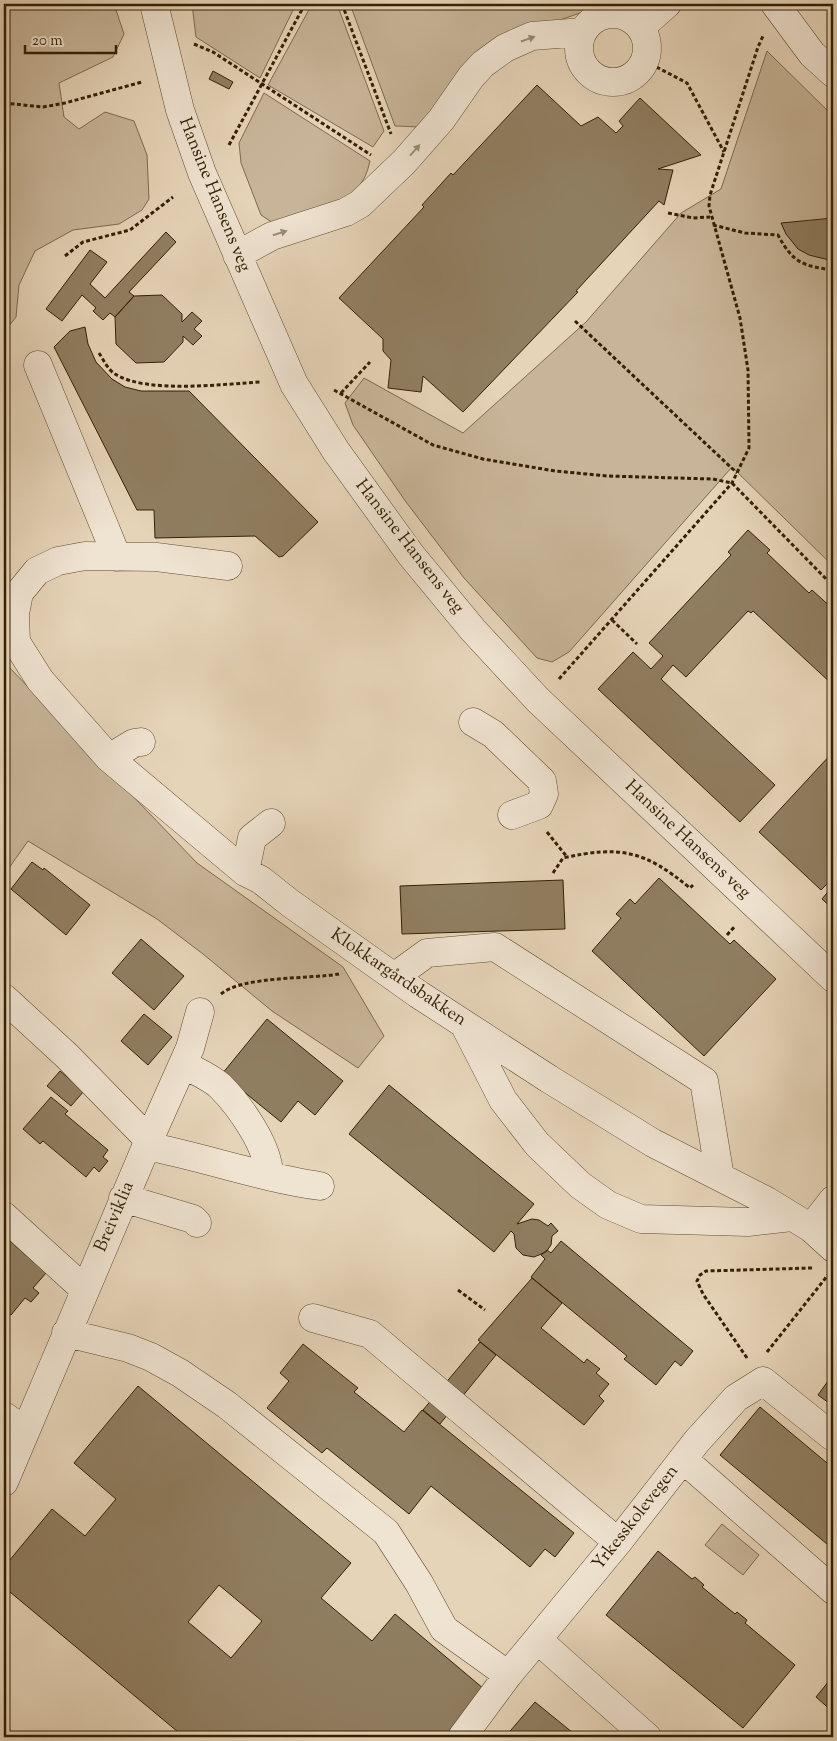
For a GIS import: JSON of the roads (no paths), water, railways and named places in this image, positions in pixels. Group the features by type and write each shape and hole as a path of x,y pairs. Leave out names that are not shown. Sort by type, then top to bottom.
{"street":[{"name":"Hansine Hansens veg","path":"154,4 180,110 202,173 236,255 294,384 336,450 410,555 473,630 538,700 833,978"},
{"path":"641,27 666,4"},
{"path":"777,6 812,54 833,73"},
{"path":"610,14 632,19 641,27 646,37 648,48 641,69 632,77 622,82 611,83 600,80 590,74 583,65 579,54 579,42 583,32 600,16 610,14"},
{"path":"236,255 272,236 346,212 360,204 404,162 441,120 482,64 505,48 532,36 583,32"},
{"path":"38,365 117,557 156,557 228,566"},
{"name":"Klokkargårdsbakken","path":"117,557 85,556 58,561 37,571 19,593 15,614 16,642 25,660 40,680 109,758 253,876 384,970 653,1143 767,1201 801,1223 827,1257"},
{"path":"474,722 493,734 542,781 544,794 539,805 512,815"},
{"path":"109,758 134,742 141,742"},
{"path":"253,876 252,838 271,823"},
{"path":"384,970 427,953 495,947 704,1081 720,1177"},
{"path":"4,998 68,1056 147,1143 269,1175 320,1186"},
{"name":"Breiviklia","path":"4,1482 15,1423 66,1333 122,1198 183,1064 200,1012"},
{"path":"463,1022 502,1100 537,1144 580,1185 608,1205 641,1219 801,1223 833,1200"},
{"path":"183,1064 218,1085 242,1113 269,1161 269,1175"},
{"path":"122,1198 193,1219 197,1223"},
{"path":"4,1216 84,1289"},
{"path":"312,1318 370,1334 618,1542"},
{"path":"66,1333 128,1348 151,1357 180,1373 227,1405 386,1532 419,1583 444,1629 508,1675"},
{"name":"Yrkesskolevegen","path":"462,1737 508,1675 618,1542 682,1459 762,1370 833,1437"},
{"path":"682,1459 833,1590"},
{"path":"538,1640 647,1737"}]}
